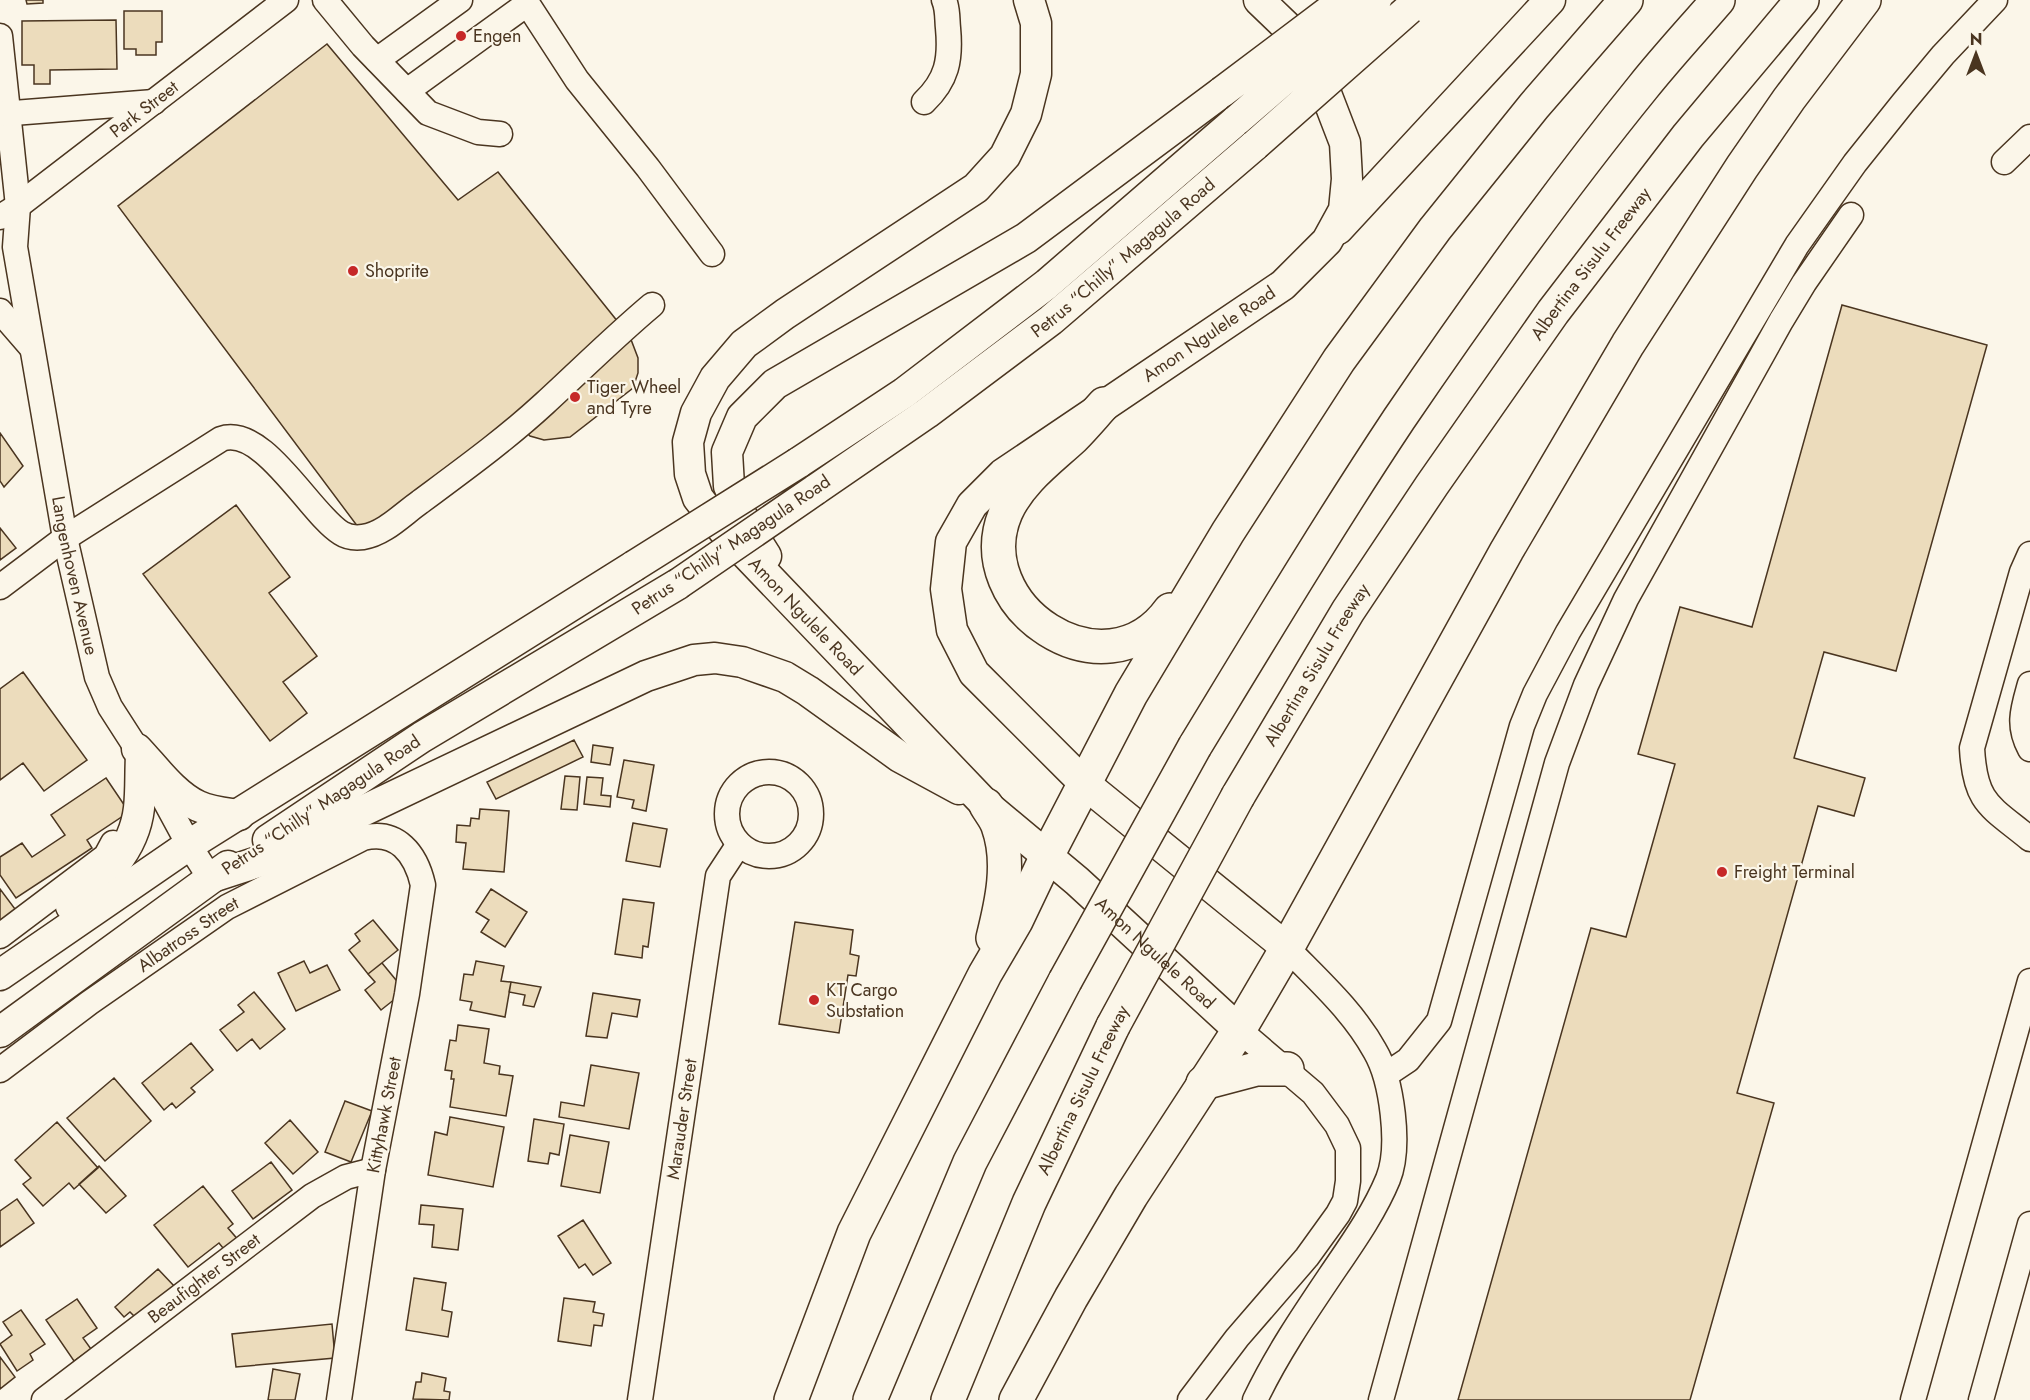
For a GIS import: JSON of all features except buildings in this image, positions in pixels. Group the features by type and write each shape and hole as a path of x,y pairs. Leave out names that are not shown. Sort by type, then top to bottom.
{"highway":[{"path":"791,1400 855,1233 985,974 1016,921 1131,694 1228,532 1339,360 1435,229 1534,106 1626,0"},
{"path":"870,1400 970,1162 1065,981 1195,746 1306,564 1399,419 1504,270 1581,167 1644,86 1718,0"},
{"name":"Albertina Sisulu Freeway","path":"948,1400 1029,1203 1113,1026 1238,796 1348,610 1553,312 1688,136 1802,0"},
{"path":"1016,1400 1071,1298 1131,1196 1239,1030 1287,948 1507,550 1628,344 1749,157 1789,99 1864,0"},
{"path":"1104,404 1075,437 1038,469 1017,494 1006,512 999,536 999,560 1006,582 1018,603 1032,619 1069,640 1087,645 1107,647 1123,645 1138,639 1165,618 1228,532"},
{"path":"985,974 1002,903 1005,860 998,825 986,805"},
{"path":"1203,1083 1256,1069 1287,1069"}],"main road":[{"name":"Amon Ngulele Road","path":"1029,0 1036,23 1036,74 1026,114 1005,156 976,188 785,314 744,344 716,378 696,413 688,442 690,474 698,498 723,531 986,805 1047,856 1239,1030"},
{"name":"Amon Ngulele Road","path":"1259,0 1286,26 1325,91 1345,143 1347,179 1344,210 1327,241 1282,285 1003,474 972,505 951,542 946,589 952,630 974,673 1085,784 1287,948"},
{"path":"802,614 744,521 729,486 727,452 742,417 775,384 1026,238 1344,0"},
{"name":"Petrus “Chilly” Magagula Road","path":"9,968 189,845 798,463 904,393 1047,284 1376,0"},
{"path":"1327,241 1550,0"},
{"name":"Petrus “Chilly” Magagula Road","path":"0,1032 211,877 422,737 678,584 927,412 1051,320 1255,145 1414,4"},
{"path":"211,877 267,860 327,828 646,676 694,660 714,658 742,663 785,677 900,757 986,805"},
{"path":"139,753 186,798 198,806 239,815"},
{"path":"9,968 118,861 132,837 139,808 139,753"}],"street":[{"name":"Park Street","path":"6,214 286,0"},
{"path":"325,0 377,60 428,113 478,132 500,134"},
{"path":"377,60 460,0"},
{"path":"924,102 937,90 948,65 950,42 944,0"},
{"path":"1386,1074 1408,1060 1439,1021 1522,726 1535,694 1568,632 1797,245 1855,163 1943,55 1995,0"},
{"path":"407,91 526,2 577,80 648,168 712,254"},
{"name":"Langenhoven Avenue","path":"0,36 6,214 15,247 64,538 97,677 110,707 139,753 189,845 211,877"},
{"path":"4,114 154,102"},
{"path":"2004,162 2030,136"},
{"path":"1381,1400 1557,763 1586,685 1626,599 1781,321 1851,215"},
{"path":"0,587 64,538 221,439 230,436 244,440 263,452 293,480 329,523 341,533 353,537 376,534 481,457 545,404 584,365 652,305"},
{"path":"0,311 31,347"},
{"path":"2030,554 2022,572 1972,748 1973,775 1983,798 2002,818 2030,839"},
{"path":"2030,684 2021,725 2030,749"},
{"path":"0,936 106,856 123,825"},
{"name":"Albatross Street","path":"0,1070 89,1003 235,902 363,838 385,835 395,839"},
{"name":"Kittyhawk Street","path":"339,1400 373,1170 407,994 423,885 420,870 414,859 395,839"},
{"name":"Marauder Street","path":"640,1400 718,876 739,844"},
{"path":"1255,1400 1276,1358 1353,1242 1389,1176 1393,1127 1392,1101 1386,1074 1376,1051 1346,1009 1287,948"},
{"path":"1913,1400 2030,981"},
{"path":"1190,1400 1237,1338 1307,1257 1338,1214 1345,1201 1348,1181 1348,1148 1337,1125 1313,1093 1239,1030"},
{"name":"Beaufighter Street","path":"44,1400 312,1196 346,1178 373,1170"},
{"path":"1980,1400 2030,1224"}],"place":[{"name":"Engen","path":"461,36"},
{"name":"Shoprite","path":"353,271"},
{"name":"Tiger Wheel and Tyre","path":"575,397"},
{"name":"Freight Terminal","path":"1722,872"},
{"name":"KT Cargo Substation","path":"814,1000"}]}
